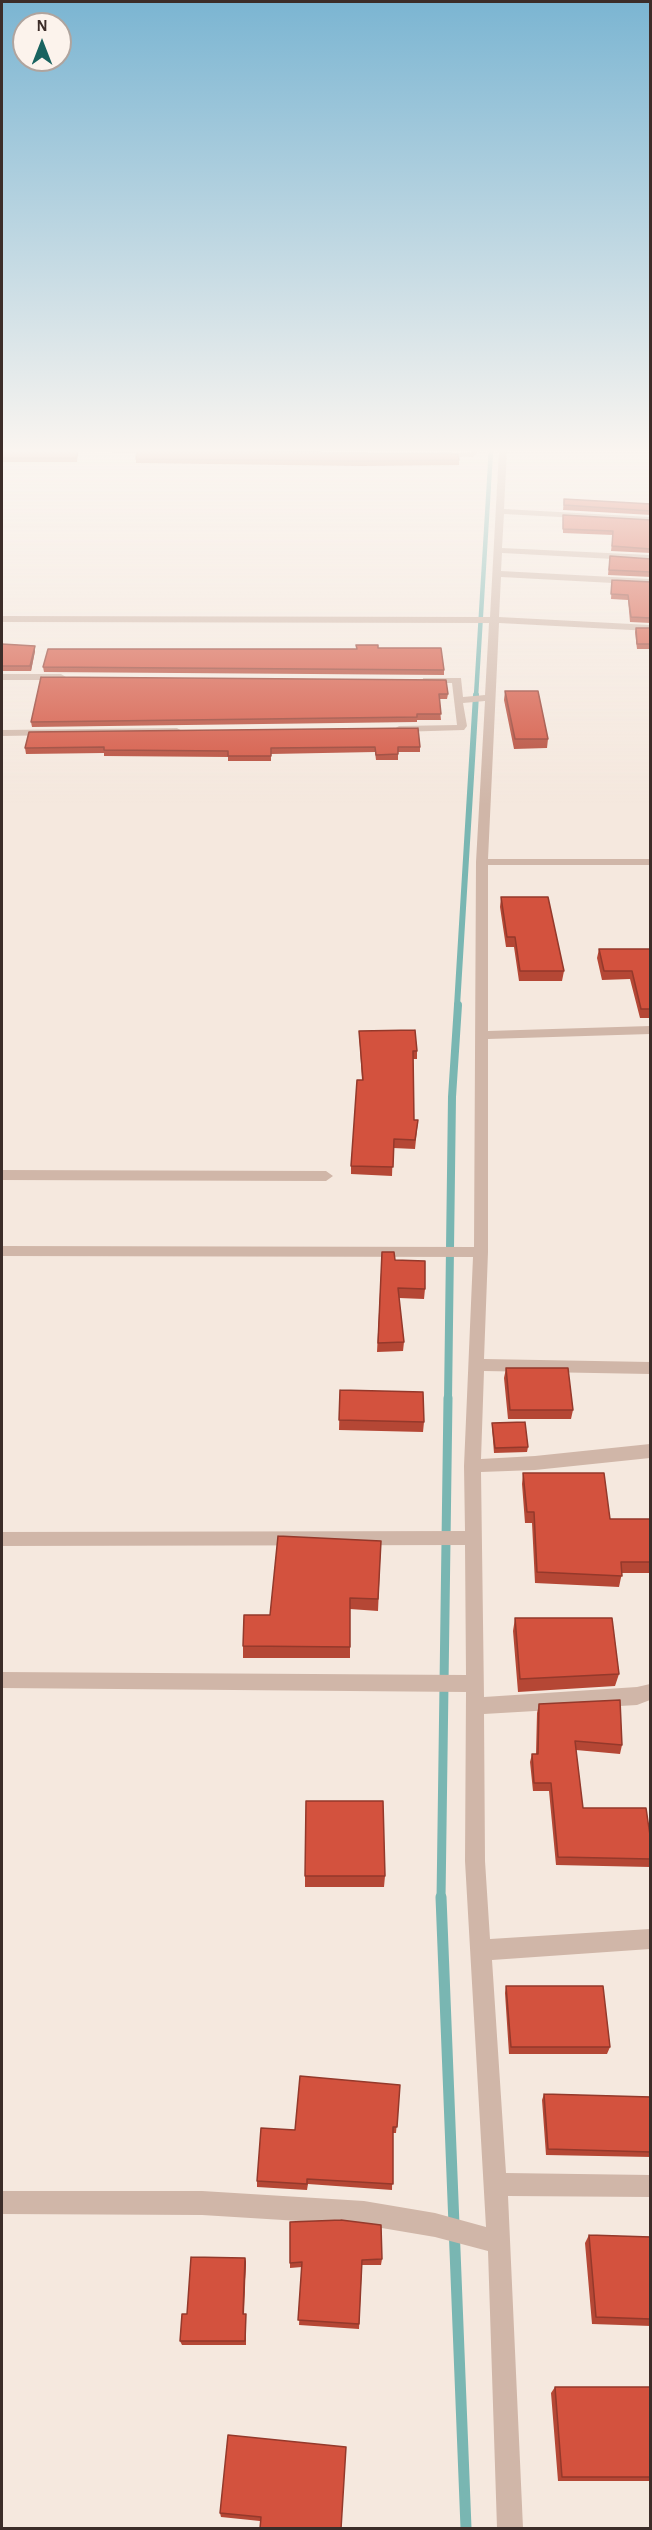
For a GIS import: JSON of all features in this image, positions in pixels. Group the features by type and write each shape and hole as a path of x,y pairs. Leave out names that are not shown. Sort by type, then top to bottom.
{"street":[{"path":"498,568 496,620 488,698 482,862 476,1251 477,1365 472,1466 474,1538 472,1684 476,1706 475,1861 495,2184 493,2240 510,2529"},
{"path":"498,574 651,582"},
{"path":"2,619 496,620 651,628"},
{"path":"2,677 69,678"},
{"path":"384,729 460,728 462,726 462,700 457,680 417,680"},
{"path":"462,700 488,698"},
{"path":"2,732 193,731"},
{"path":"482,862 651,862"},
{"path":"481,1035 651,1030"},
{"path":"2,1175 326,1176"},
{"path":"2,1251 476,1251"},
{"path":"477,1365 651,1368"},
{"path":"472,1466 535,1463 651,1451"},
{"path":"2,1539 474,1538"},
{"path":"2,1680 472,1684"},
{"path":"476,1706 637,1696 651,1692"},
{"path":"480,1950 651,1938"},
{"path":"495,2184 651,2186"},
{"path":"2,2203 202,2203 364,2213 435,2225 493,2240"}],"building":[{"path":"609,568 651,568 651,572 609,570"},
{"path":"612,580 651,582 651,618 631,617 628,595 611,594"},
{"path":"636,628 651,628 651,644 637,644"},
{"path":"2,644 35,646 30,666 2,666"},
{"path":"356,645 378,645 378,648 441,648 444,670 43,667 48,649 357,649"},
{"path":"41,677 446,680 448,694 439,694 441,714 417,714 417,717 31,722"},
{"path":"505,691 538,691 548,739 515,739"},
{"path":"418,728 420,747 398,747 398,754 376,755 375,747 271,748 271,756 228,756 228,751 104,750 104,747 25,748 29,732"},
{"path":"501,897 548,897 564,971 520,971 515,937 507,937"},
{"path":"599,949 651,949 651,1009 641,1009 632,971 604,971"},
{"path":"415,1030 417,1051 413,1051 414,1120 418,1120 415,1140 394,1139 393,1167 351,1166 357,1080 363,1080 359,1031"},
{"path":"382,1252 394,1252 395,1260 425,1261 425,1289 398,1288 404,1342 378,1343"},
{"path":"506,1368 568,1368 573,1410 510,1410"},
{"path":"340,1390 423,1392 424,1422 339,1420"},
{"path":"525,1422 528,1447 495,1448 492,1423"},
{"path":"523,1473 604,1473 610,1519 651,1519 651,1562 621,1562 622,1576 537,1572 534,1512 527,1512"},
{"path":"278,1536 381,1541 378,1599 350,1598 350,1647 243,1646 244,1615 270,1615"},
{"path":"515,1618 612,1618 619,1674 520,1679"},
{"path":"620,1700 622,1745 575,1741 583,1808 646,1808 651,1859 558,1857 551,1783 534,1783 532,1754 538,1754 539,1704"},
{"path":"306,1801 383,1801 385,1876 305,1876"},
{"path":"506,1986 603,1986 610,2047 511,2047"},
{"path":"300,2076 400,2085 397,2127 393,2127 393,2184 307,2179 307,2184 257,2181 261,2128 295,2130"},
{"path":"544,2094 651,2097 651,2152 548,2149"},
{"path":"341,2220 381,2225 382,2259 362,2260 359,2324 298,2320 302,2262 290,2263 290,2222"},
{"path":"589,2235 651,2237 651,2319 596,2317"},
{"path":"191,2257 245,2258 243,2314 246,2314 245,2341 180,2341 182,2314 187,2314"},
{"path":"555,2387 651,2387 651,2477 562,2477"},
{"path":"228,2435 346,2447 341,2529 260,2529 261,2517 220,2513"}],"waterway":[{"path":"476,696 484,568"},
{"path":"457,1006 476,695"},
{"path":"448,1400 452,1097 458,1005"},
{"path":"441,1898 448,1398"},
{"path":"441,1898 466,2528"}]}
